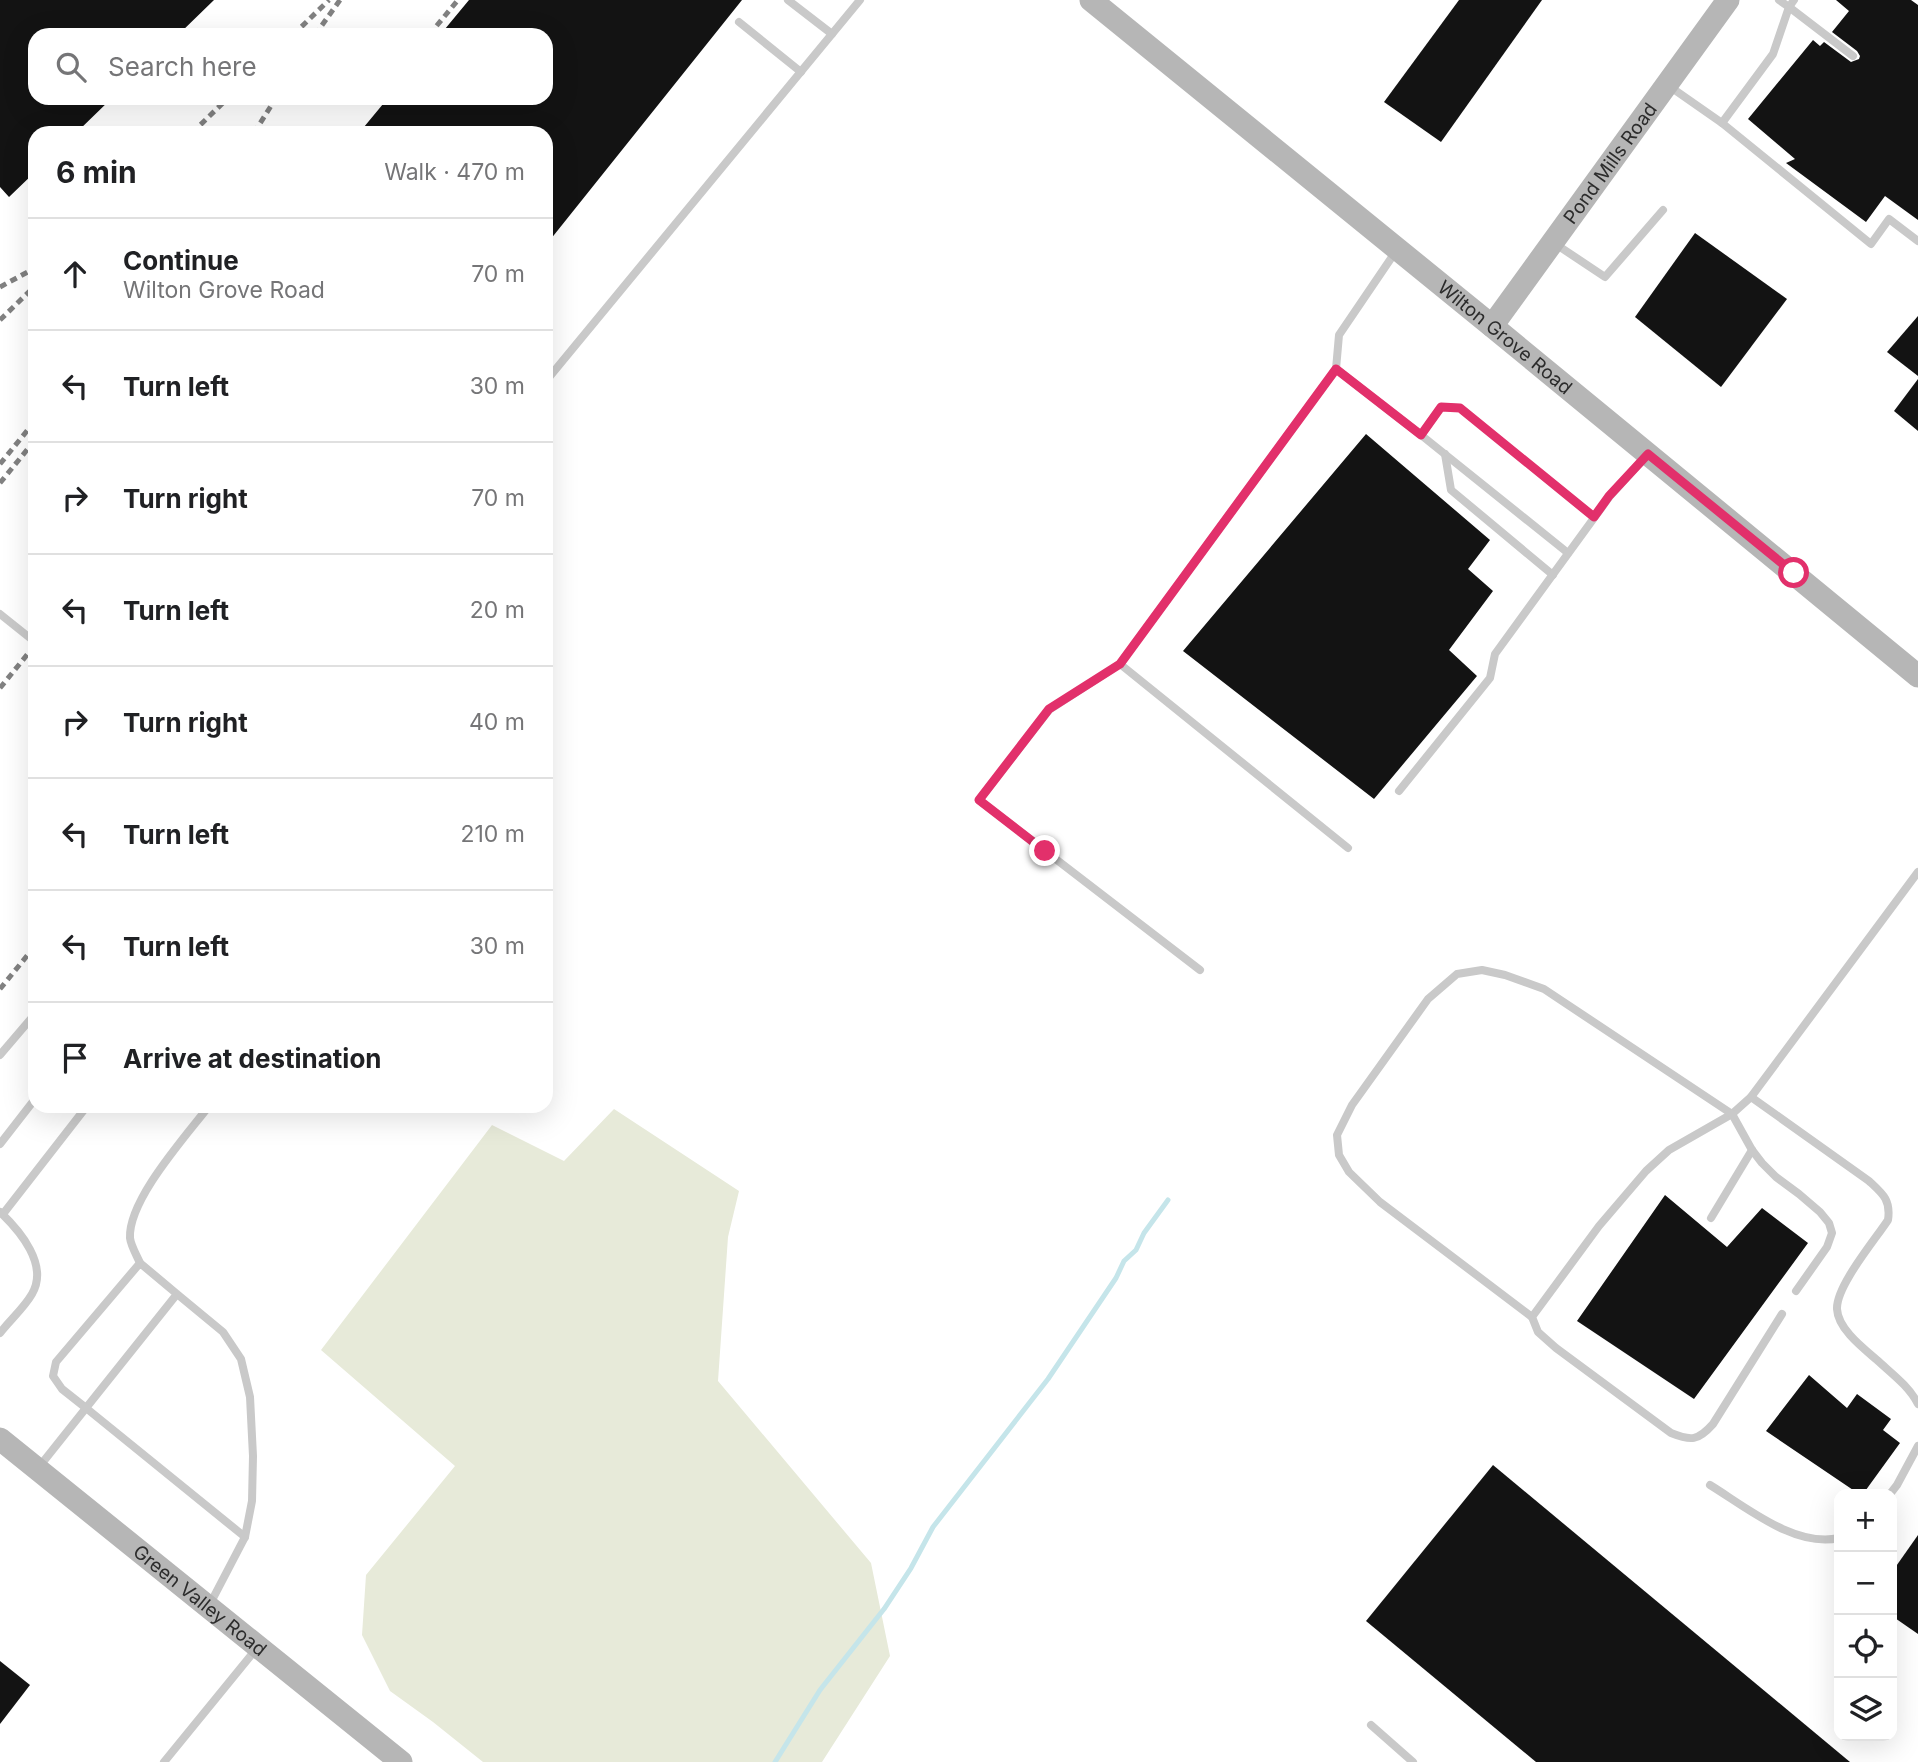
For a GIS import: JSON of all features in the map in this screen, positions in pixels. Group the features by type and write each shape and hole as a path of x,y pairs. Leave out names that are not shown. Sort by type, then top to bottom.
{"main road":[{"name":"Pond Mills Road","path":"1492,326 1728,0"},
{"name":"Wilton Grove Road","path":"1102,6 1918,676"},
{"name":"Green Valley Road","path":"0,1439 401,1762"}],"lane":[{"path":"788,0 832,34"},
{"path":"553,373 860,0"},
{"path":"1779,0 1791,4 1853,56"},
{"path":"1722,123 1773,54 1791,4"},
{"path":"739,22 801,72"},
{"path":"1667,85 1722,123 1871,244 1889,219 1918,241"},
{"path":"1552,241 1605,277 1662,210"},
{"path":"1200,970 979,800 1049,709 1120,664 1336,369 1339,335 1397,249"},
{"path":"1336,369 1568,553"},
{"path":"1421,435 1441,407 1460,408 1594,517"},
{"path":"1445,454 1451,491 1553,575"},
{"path":"1399,790 1490,678 1495,654 1609,496 1648,454"},
{"path":"0,614 28,636"},
{"path":"1120,664 1348,848"},
{"path":"1532,1317 1599,1226 1646,1171 1670,1150 1732,1114 1751,1097 1918,873"},
{"path":"1782,1314 1705,1433 1694,1439 1671,1433 1556,1348 1538,1332 1532,1317 1380,1202 1349,1172 1339,1155 1337,1135 1352,1105 1428,999 1457,974 1482,970 1505,975 1544,989 1732,1114 1752,1150 1776,1177 1799,1194 1829,1223 1832,1233 1827,1247 1796,1290"},
{"path":"0,1055 28,1022"},
{"path":"1751,1097 1869,1181 1884,1196 1890,1208 1888,1220 1840,1290 1837,1311 1844,1326 1858,1343 1907,1388 1918,1404"},
{"path":"0,1144 28,1108"},
{"path":"0,1333 32,1294 37,1282 37,1268 32,1253 21,1235 1,1213 81,1113"},
{"path":"204,1113 143,1196 132,1218 130,1240 140,1263 223,1332 241,1359 250,1397 252,1501 245,1537 208,1606"},
{"path":"1711,1218 1752,1150"},
{"path":"140,1263 56,1362 53,1376 62,1389 245,1537"},
{"path":"38,1469 177,1294"},
{"path":"1894,1489 1918,1446"},
{"path":"1710,1485 1785,1531 1811,1538 1834,1539"},
{"path":"164,1762 258,1647"},
{"path":"1371,1725 1413,1762"}],"green space":[{"path":"614,1109 739,1191 728,1237 718,1381 871,1563 890,1656 822,1762 483,1762 390,1691 362,1635 366,1575 455,1466 321,1350 492,1125 564,1161"}],"building":[{"path":"0,0 214,0 185,28 28,28 28,105 105,105 83,126 28,126 28,179 9,197 0,187"},
{"path":"469,0 742,0 553,236 553,126 365,126 382,105 553,105 553,28 446,28"},
{"path":"1459,0 1542,0 1441,142 1384,102"},
{"path":"1836,0 1911,0 1918,5 1918,220 1885,196 1866,222 1786,163 1795,159 1748,119 1813,40 1820,46 1824,42 1851,62 1859,59 1857,51 1832,32 1849,11"},
{"path":"1695,233 1787,299 1721,387 1635,317"},
{"path":"1918,316 1918,376 1887,352"},
{"path":"1918,379 1918,431 1894,411"},
{"path":"1366,434 1490,540 1468,569 1493,591 1449,650 1477,676 1374,799 1183,651"},
{"path":"1665,1195 1727,1247 1762,1208 1808,1243 1694,1399 1577,1321"},
{"path":"1809,1375 1847,1408 1857,1394 1891,1419 1883,1430 1900,1443 1867,1489 1852,1489 1766,1431"},
{"path":"1493,1465 1850,1762 1536,1762 1366,1621"},
{"path":"1918,1535 1918,1634 1897,1619 1897,1565"},
{"path":"0,1661 30,1685 0,1724"}],"waterway":[{"path":"775,1762 820,1690 884,1609 911,1568 933,1527 1048,1379 1116,1278 1124,1261 1136,1250 1144,1233 1168,1200"}],"railway":[{"path":"300,28 329,0"},
{"path":"320,28 340,0"},
{"path":"435,28 458,0"},
{"path":"199,126 221,105"},
{"path":"258,126 272,105"},
{"path":"0,287 28,272"},
{"path":"0,320 28,293"},
{"path":"0,464 28,430"},
{"path":"0,483 28,449"},
{"path":"0,688 28,654"},
{"path":"0,989 28,955"}],"route":[{"path":"1045,851 979,800 1049,709 1120,664 1336,369 1421,435 1441,407 1460,408 1594,517 1609,496 1648,454 1794,573"}]}
